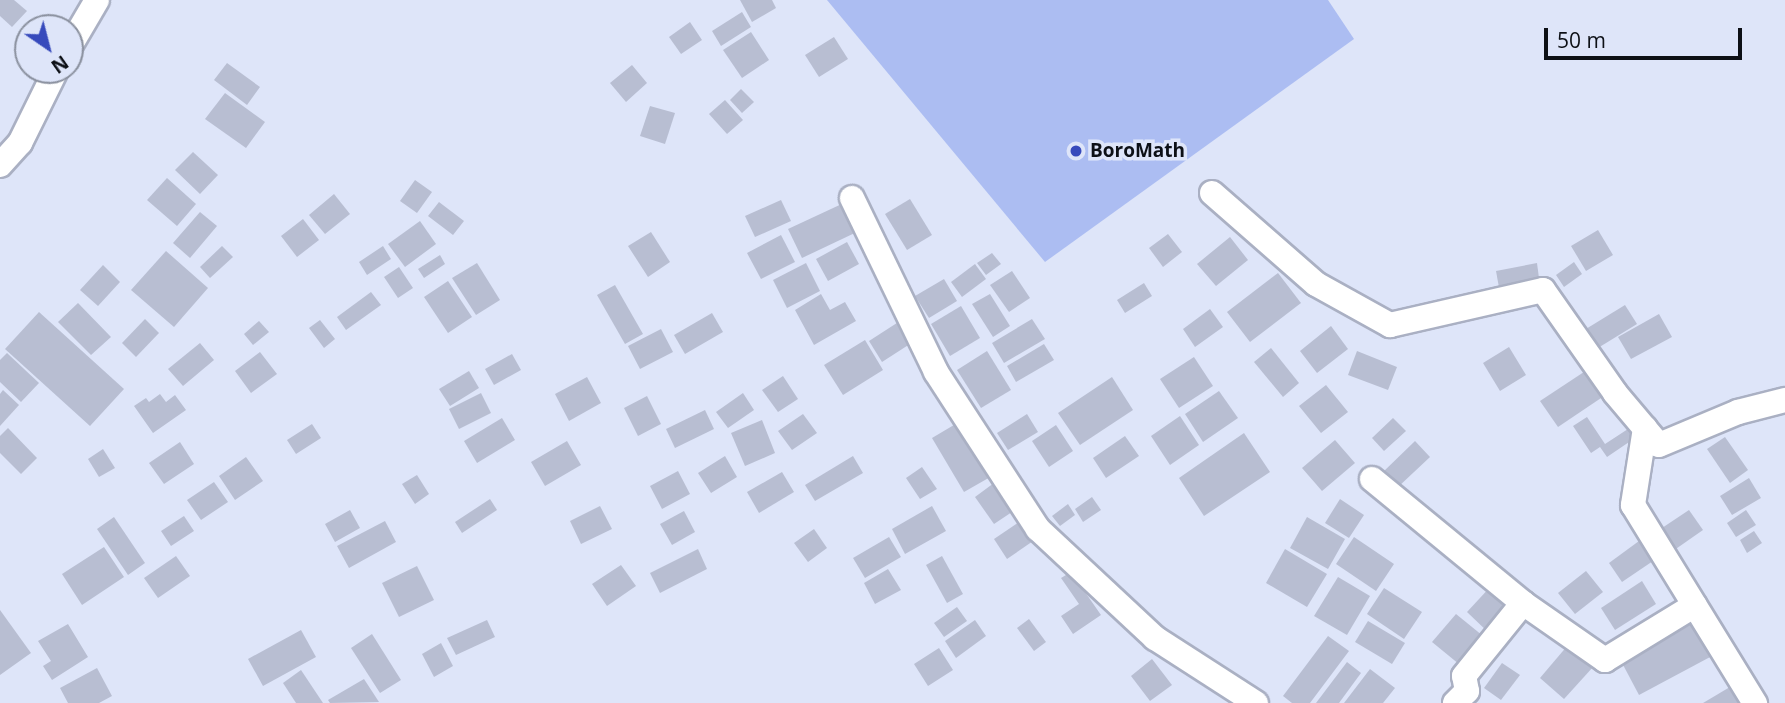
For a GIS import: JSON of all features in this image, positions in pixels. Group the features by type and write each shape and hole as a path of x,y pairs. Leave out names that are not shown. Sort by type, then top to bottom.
{"street":[{"path":"84,22 97,0"},
{"path":"0,165 20,143 50,84"},
{"path":"1212,193 1316,285 1390,326 1543,290 1615,393 1659,445 1738,412 1785,400"},
{"path":"852,198 936,372 1038,529 1155,638 1256,703"},
{"path":"1645,428 1633,506 1755,703"},
{"path":"1372,479 1523,603 1605,660 1695,605"},
{"path":"1455,703 1466,691 1464,676 1523,603"}],"shaded area":[{"name":"BoroMath","path":"827,0 1328,0 1354,39 1045,262"}],"building":[{"path":"0,0 14,0 27,11 24,14 14,14 12,27 0,16"},
{"path":"740,0 772,0 776,8 752,22"},
{"path":"742,12 751,27 721,46 712,31"},
{"path":"690,22 702,40 681,54 669,37"},
{"path":"751,32 769,60 742,78 723,50"},
{"path":"834,37 848,59 819,77 805,55"},
{"path":"227,63 260,87 247,105 214,80"},
{"path":"632,65 647,83 626,102 610,83"},
{"path":"741,89 754,102 742,113 730,100"},
{"path":"225,93 265,122 246,148 205,119"},
{"path":"725,100 743,120 727,134 709,114"},
{"path":"650,106 675,113 665,144 640,136"},
{"path":"193,152 218,175 200,194 175,170"},
{"path":"167,178 196,204 177,226 147,200"},
{"path":"415,180 432,192 417,213 400,201"},
{"path":"334,194 350,214 325,234 309,215"},
{"path":"910,199 932,235 907,250 885,214"},
{"path":"781,200 791,221 755,237 745,216"},
{"path":"439,202 464,221 453,235 428,216"},
{"path":"846,202 859,231 802,258 788,229"},
{"path":"200,212 217,226 190,258 173,243"},
{"path":"303,219 319,240 297,257 281,236"},
{"path":"420,221 436,244 405,267 388,244"},
{"path":"1598,230 1613,255 1586,271 1571,246"},
{"path":"651,232 670,262 648,277 628,246"},
{"path":"1168,234 1182,252 1163,267 1149,248"},
{"path":"781,235 795,262 761,279 747,253"},
{"path":"1230,237 1248,260 1216,286 1197,264"},
{"path":"847,242 859,264 828,281 816,259"},
{"path":"222,246 233,257 210,278 200,267"},
{"path":"383,246 391,259 367,275 359,262"},
{"path":"166,251 208,288 174,327 131,290"},
{"path":"992,253 1001,264 986,275 977,263"},
{"path":"440,255 445,264 424,278 418,269"},
{"path":"1574,262 1582,274 1564,287 1556,275"},
{"path":"477,263 500,300 476,315 452,278"},
{"path":"806,263 820,291 787,308 773,280"},
{"path":"1537,263 1540,286 1500,293 1496,271"},
{"path":"975,264 986,279 962,297 951,282"},
{"path":"103,265 120,282 98,306 80,290"},
{"path":"399,267 413,288 398,298 384,277"},
{"path":"1012,271 1030,298 1009,312 990,285"},
{"path":"1278,273 1301,303 1250,342 1227,312"},
{"path":"944,279 957,301 929,318 915,296"},
{"path":"448,281 472,317 448,333 424,297"},
{"path":"1144,283 1152,296 1125,313 1117,300"},
{"path":"615,285 643,334 625,344 597,295"},
{"path":"371,292 381,305 346,330 337,317"},
{"path":"821,294 830,310 845,302 856,321 814,345 795,310"},
{"path":"990,294 1010,326 993,337 972,304"},
{"path":"78,303 111,337 91,355 58,322"},
{"path":"1625,305 1637,324 1593,351 1581,332"},
{"path":"961,306 980,338 950,356 931,324"},
{"path":"1210,309 1223,327 1195,347 1183,329"},
{"path":"39,312 124,389 90,426 5,349"},
{"path":"712,313 723,332 685,354 674,335"},
{"path":"1659,314 1672,337 1631,359 1618,337"},
{"path":"145,319 159,333 136,357 122,343"},
{"path":"1032,319 1045,339 1004,363 992,343"},
{"path":"320,320 335,339 324,348 309,328"},
{"path":"259,321 269,332 253,345 244,334"},
{"path":"900,321 913,342 882,362 869,341"},
{"path":"1331,326 1348,349 1317,373 1300,351"},
{"path":"661,329 673,352 640,369 628,346"},
{"path":"865,340 883,370 843,395 824,365"},
{"path":"200,343 214,360 183,386 168,369"},
{"path":"1044,344 1054,360 1016,382 1007,366"},
{"path":"1509,347 1526,375 1500,391 1483,363"},
{"path":"1271,348 1299,383 1283,397 1254,362"},
{"path":"987,351 1011,390 981,408 957,370"},
{"path":"1357,351 1397,367 1388,390 1348,375"},
{"path":"260,352 277,374 251,393 235,371"},
{"path":"7,353 39,383 21,402 0,382 0,360"},
{"path":"512,354 521,370 494,385 485,369"},
{"path":"1194,357 1213,386 1179,408 1160,379"},
{"path":"1593,366 1610,392 1558,427 1540,401"},
{"path":"469,371 479,388 450,406 439,389"},
{"path":"783,376 798,399 778,412 762,390"},
{"path":"587,377 601,403 569,421 555,394"},
{"path":"1112,377 1133,410 1080,445 1058,413"},
{"path":"1326,385 1348,412 1321,433 1299,406"},
{"path":"3,390 19,405 0,426 0,394"},
{"path":"1219,391 1238,418 1203,442 1185,414"},
{"path":"481,393 491,413 459,429 449,409"},
{"path":"743,393 754,410 728,428 716,412"},
{"path":"160,394 166,402 175,395 186,410 153,433 134,406 146,398 149,402"},
{"path":"647,396 661,424 638,436 624,408"},
{"path":"705,410 714,429 675,448 666,429"},
{"path":"803,414 817,433 792,450 778,431"},
{"path":"1027,414 1038,432 1008,450 997,433"},
{"path":"1180,416 1199,445 1170,465 1151,436"},
{"path":"1587,417 1605,444 1628,429 1635,438 1607,457 1600,447 1591,453 1573,426"},
{"path":"502,418 515,440 477,463 464,441"},
{"path":"1393,418 1406,431 1384,451 1372,438"},
{"path":"762,420 775,453 745,466 731,433"},
{"path":"959,422 992,476 964,492 932,438"},
{"path":"312,424 321,438 296,454 287,440"},
{"path":"1056,425 1073,451 1049,467 1032,441"},
{"path":"8,428 37,458 21,474 0,453 0,436"},
{"path":"1244,433 1270,472 1204,516 1179,478"},
{"path":"1125,436 1139,456 1106,478 1093,458"},
{"path":"1725,437 1748,470 1730,483 1707,449"},
{"path":"1335,440 1355,463 1322,491 1302,468"},
{"path":"567,441 581,465 545,486 531,462"},
{"path":"1415,441 1430,457 1397,488 1382,473"},
{"path":"180,442 194,464 164,484 149,463"},
{"path":"103,449 115,468 99,477 88,459"},
{"path":"725,456 737,477 711,493 698,473"},
{"path":"853,456 863,473 815,501 805,485"},
{"path":"246,457 263,481 235,500 219,476"},
{"path":"922,467 937,489 920,499 906,478"},
{"path":"678,471 690,494 662,509 650,486"},
{"path":"782,472 794,492 759,513 747,492"},
{"path":"417,475 429,494 415,504 402,484"},
{"path":"1749,478 1761,498 1732,515 1720,496"},
{"path":"998,480 1018,508 994,524 975,497"},
{"path":"214,482 228,502 201,520 187,500"},
{"path":"1092,497 1101,510 1083,522 1075,509"},
{"path":"490,499 497,510 462,533 455,522"},
{"path":"1340,499 1364,515 1349,538 1325,523"},
{"path":"1068,504 1075,515 1060,526 1052,516"},
{"path":"600,506 612,529 581,544 570,521"},
{"path":"932,506 946,531 905,554 892,529"},
{"path":"350,510 360,528 335,542 325,524"},
{"path":"1689,510 1703,530 1670,553 1656,532"},
{"path":"1746,510 1756,525 1736,537 1727,523"},
{"path":"684,511 695,532 672,545 660,524"},
{"path":"184,516 194,531 171,546 161,531"},
{"path":"114,517 145,563 128,575 97,529"},
{"path":"1307,517 1345,539 1328,569 1290,548"},
{"path":"1022,520 1036,539 1007,559 994,539"},
{"path":"385,521 396,542 349,568 337,546"},
{"path":"814,529 827,548 808,562 794,543"},
{"path":"1754,531 1762,543 1747,553 1740,540"},
{"path":"889,537 901,557 865,578 853,558"},
{"path":"1354,537 1394,564 1376,591 1336,564"},
{"path":"1639,541 1653,561 1622,582 1609,563"},
{"path":"104,547 124,577 82,605 62,574"},
{"path":"698,549 707,569 660,593 650,573"},
{"path":"1285,549 1327,574 1307,607 1266,583"},
{"path":"176,556 190,576 158,598 144,578"},
{"path":"942,556 963,594 947,603 926,565"},
{"path":"621,565 636,586 607,606 592,584"},
{"path":"417,566 434,600 399,617 382,583"},
{"path":"888,569 901,590 875,604 864,583"},
{"path":"1586,571 1603,592 1575,614 1558,593"},
{"path":"1071,572 1101,615 1073,634 1061,616 1079,604 1061,578"},
{"path":"1338,577 1370,596 1347,635 1314,616"},
{"path":"1642,581 1656,604 1615,630 1601,608"},
{"path":"1492,585 1516,607 1490,634 1467,612"},
{"path":"1384,588 1422,612 1404,639 1367,614"},
{"path":"957,607 967,621 944,637 934,623"},
{"path":"0,610 31,653 0,675"},
{"path":"1456,614 1488,640 1465,669 1432,642"},
{"path":"1029,619 1046,642 1034,651 1017,628"},
{"path":"487,620 495,637 456,655 447,638"},
{"path":"975,620 986,636 956,658 945,641"},
{"path":"1368,621 1405,643 1392,664 1355,642"},
{"path":"1693,622 1712,656 1639,695 1621,661"},
{"path":"68,624 88,657 52,680 43,666 51,661 38,641"},
{"path":"301,630 316,657 263,686 248,659"},
{"path":"372,634 401,680 380,693 351,648"},
{"path":"1328,636 1349,651 1310,703 1292,703 1283,696"},
{"path":"441,643 453,666 434,677 422,654"},
{"path":"1568,645 1593,667 1564,699 1540,678"},
{"path":"939,648 953,670 928,686 914,664"},
{"path":"1152,659 1172,685 1150,701 1131,676"},
{"path":"1347,662 1361,673 1339,703 1316,703"},
{"path":"1502,663 1520,675 1501,700 1484,688"},
{"path":"97,668 112,696 99,703 68,703 60,688"},
{"path":"1370,669 1395,688 1383,703 1344,703"},
{"path":"301,670 323,703 296,703 283,683"},
{"path":"364,679 379,702 330,703 328,700"},
{"path":"1735,684 1746,703 1703,703"}],"place":[{"name":"BoroMath","path":"1076,151"}]}
